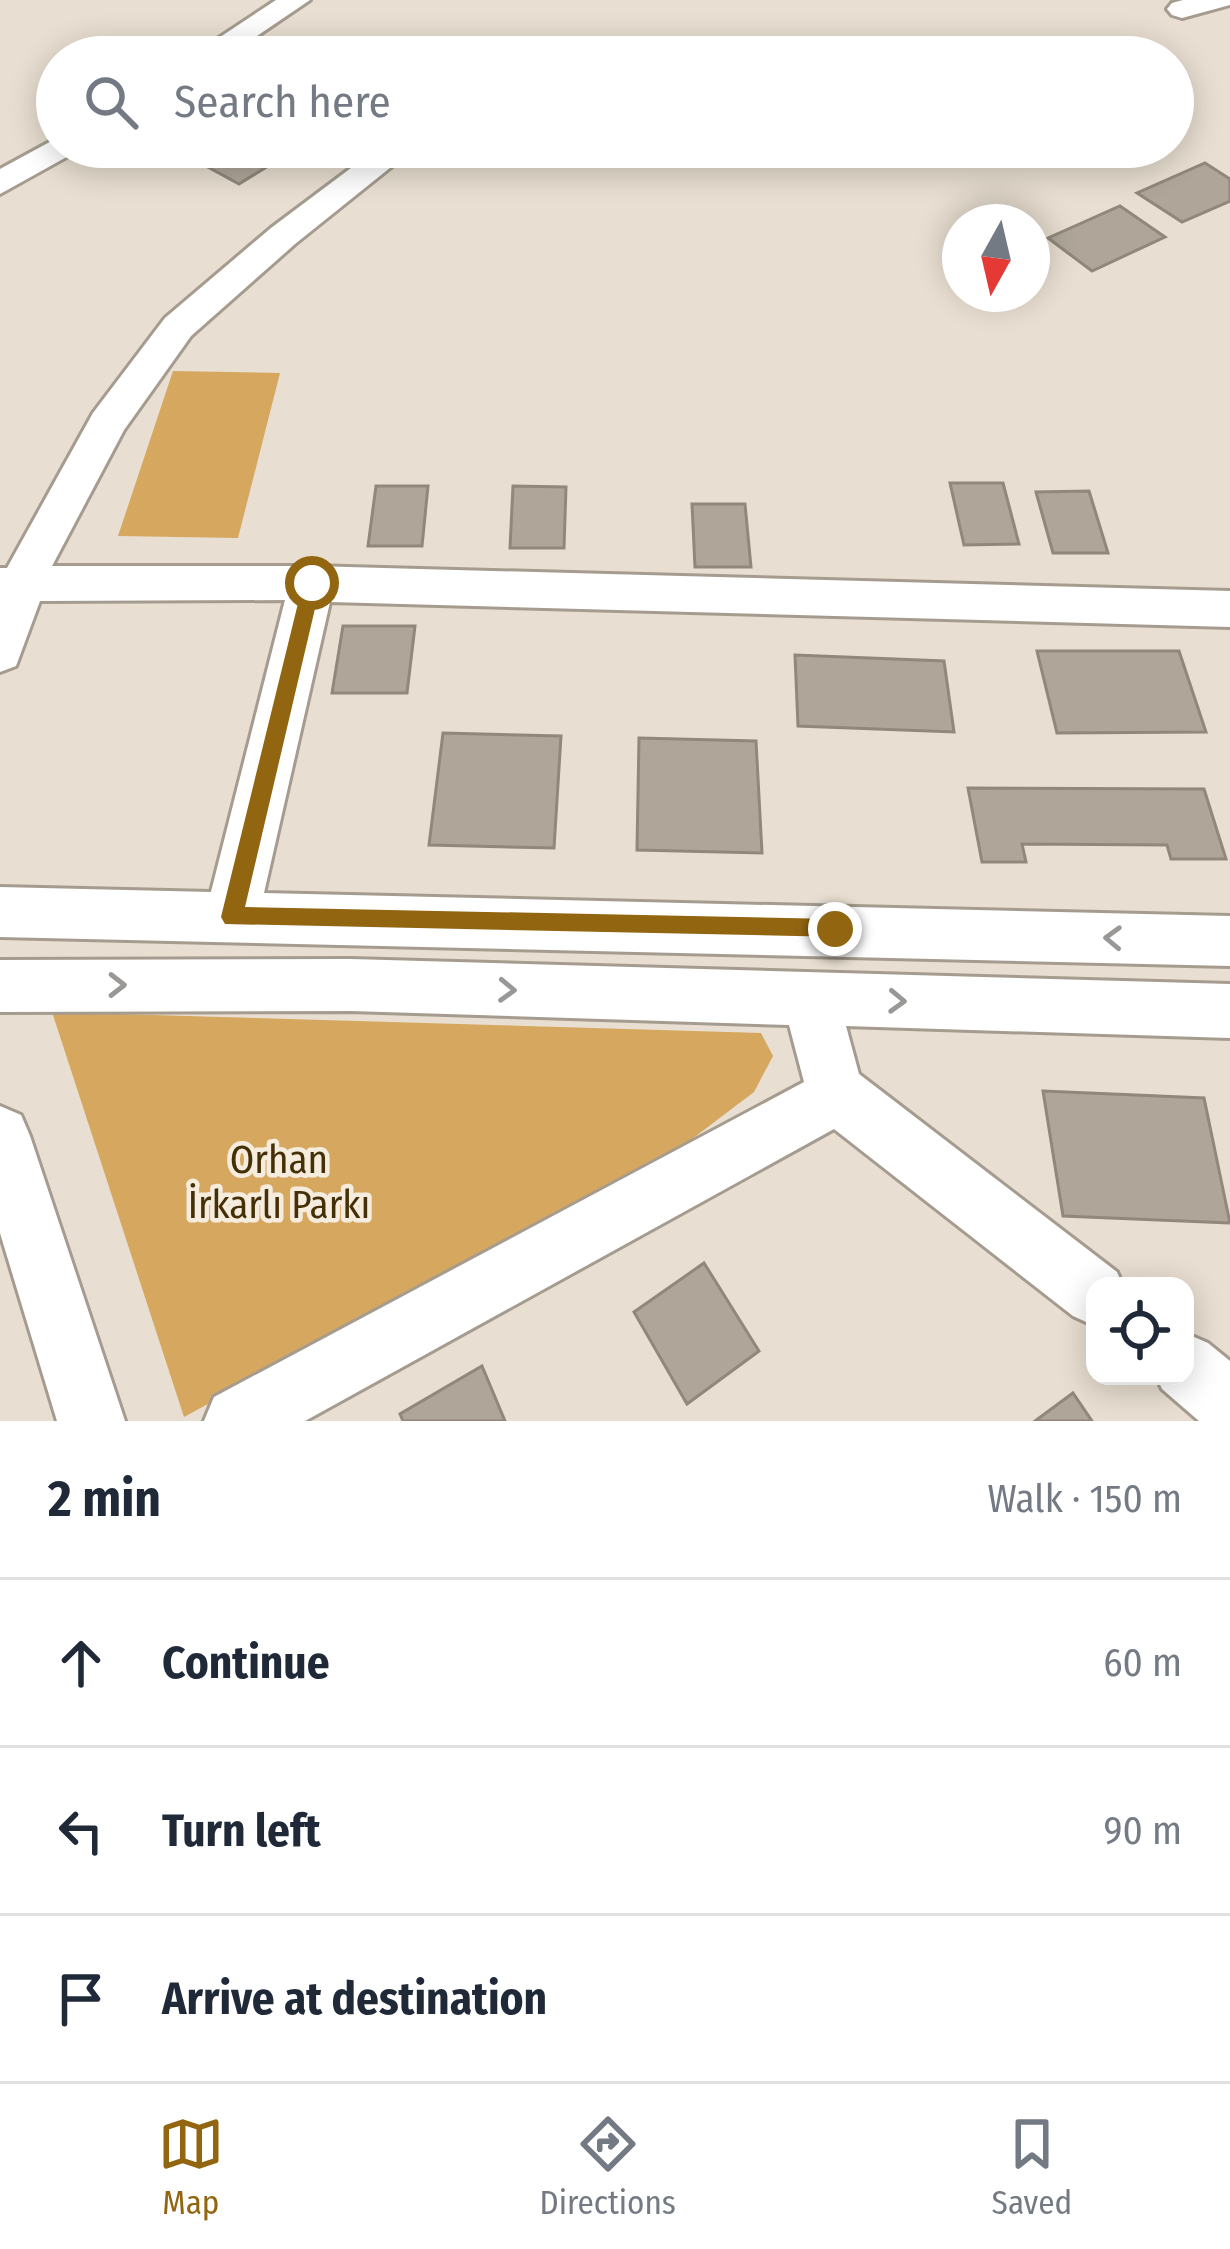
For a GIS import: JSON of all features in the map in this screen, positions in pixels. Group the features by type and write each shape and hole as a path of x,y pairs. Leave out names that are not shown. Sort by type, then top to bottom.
{"street":[{"path":"239,36 296,0"},
{"path":"1181,9 1219,0"},
{"path":"0,184 36,162"},
{"path":"0,653 11,585 107,423 178,327 283,236 372,168"},
{"path":"11,585 172,580 1230,610"},
{"path":"232,917 312,583"},
{"path":"0,912 1230,941"},
{"path":"0,986 351,985 1230,1011"},
{"path":"812,998 826,1065 838,1095 1086,1287"},
{"path":"238,1421 838,1095"},
{"path":"0,1136 92,1421"},
{"path":"1194,1374 1230,1404"}],"green space":[{"path":"173,371 280,373 238,538 118,536"},
{"name":"Orhan İrkarlı Parkı","path":"52,1012 761,1033 773,1056 754,1092 688,1142 184,1417"}],"building":[{"path":"1205,163 1230,179 1230,201 1182,222 1137,193 1194,168"},
{"path":"210,168 265,168 239,184"},
{"path":"1120,206 1165,237 1092,271 1050,237"},
{"path":"950,483 1003,483 1019,544 964,545"},
{"path":"376,486 428,486 422,546 368,546"},
{"path":"513,486 566,487 564,548 510,548"},
{"path":"1089,491 1108,553 1053,553 1036,492"},
{"path":"692,504 745,504 751,567 695,567"},
{"path":"343,626 415,626 407,693 332,693"},
{"path":"1037,651 1179,651 1206,732 1057,733"},
{"path":"795,655 944,661 954,732 798,726"},
{"path":"443,733 561,736 554,848 429,845"},
{"path":"639,738 756,741 762,853 637,850"},
{"path":"968,788 1204,789 1226,859 1171,859 1167,845 1022,844 1026,862 982,862"},
{"path":"1043,1091 1204,1098 1230,1223 1063,1216"},
{"path":"704,1263 759,1351 687,1404 634,1312"},
{"path":"482,1366 505,1421 403,1421 400,1414"},
{"path":"1073,1393 1092,1421 1035,1421"}],"route":[{"path":"312,583 232,917 835,929"}]}
